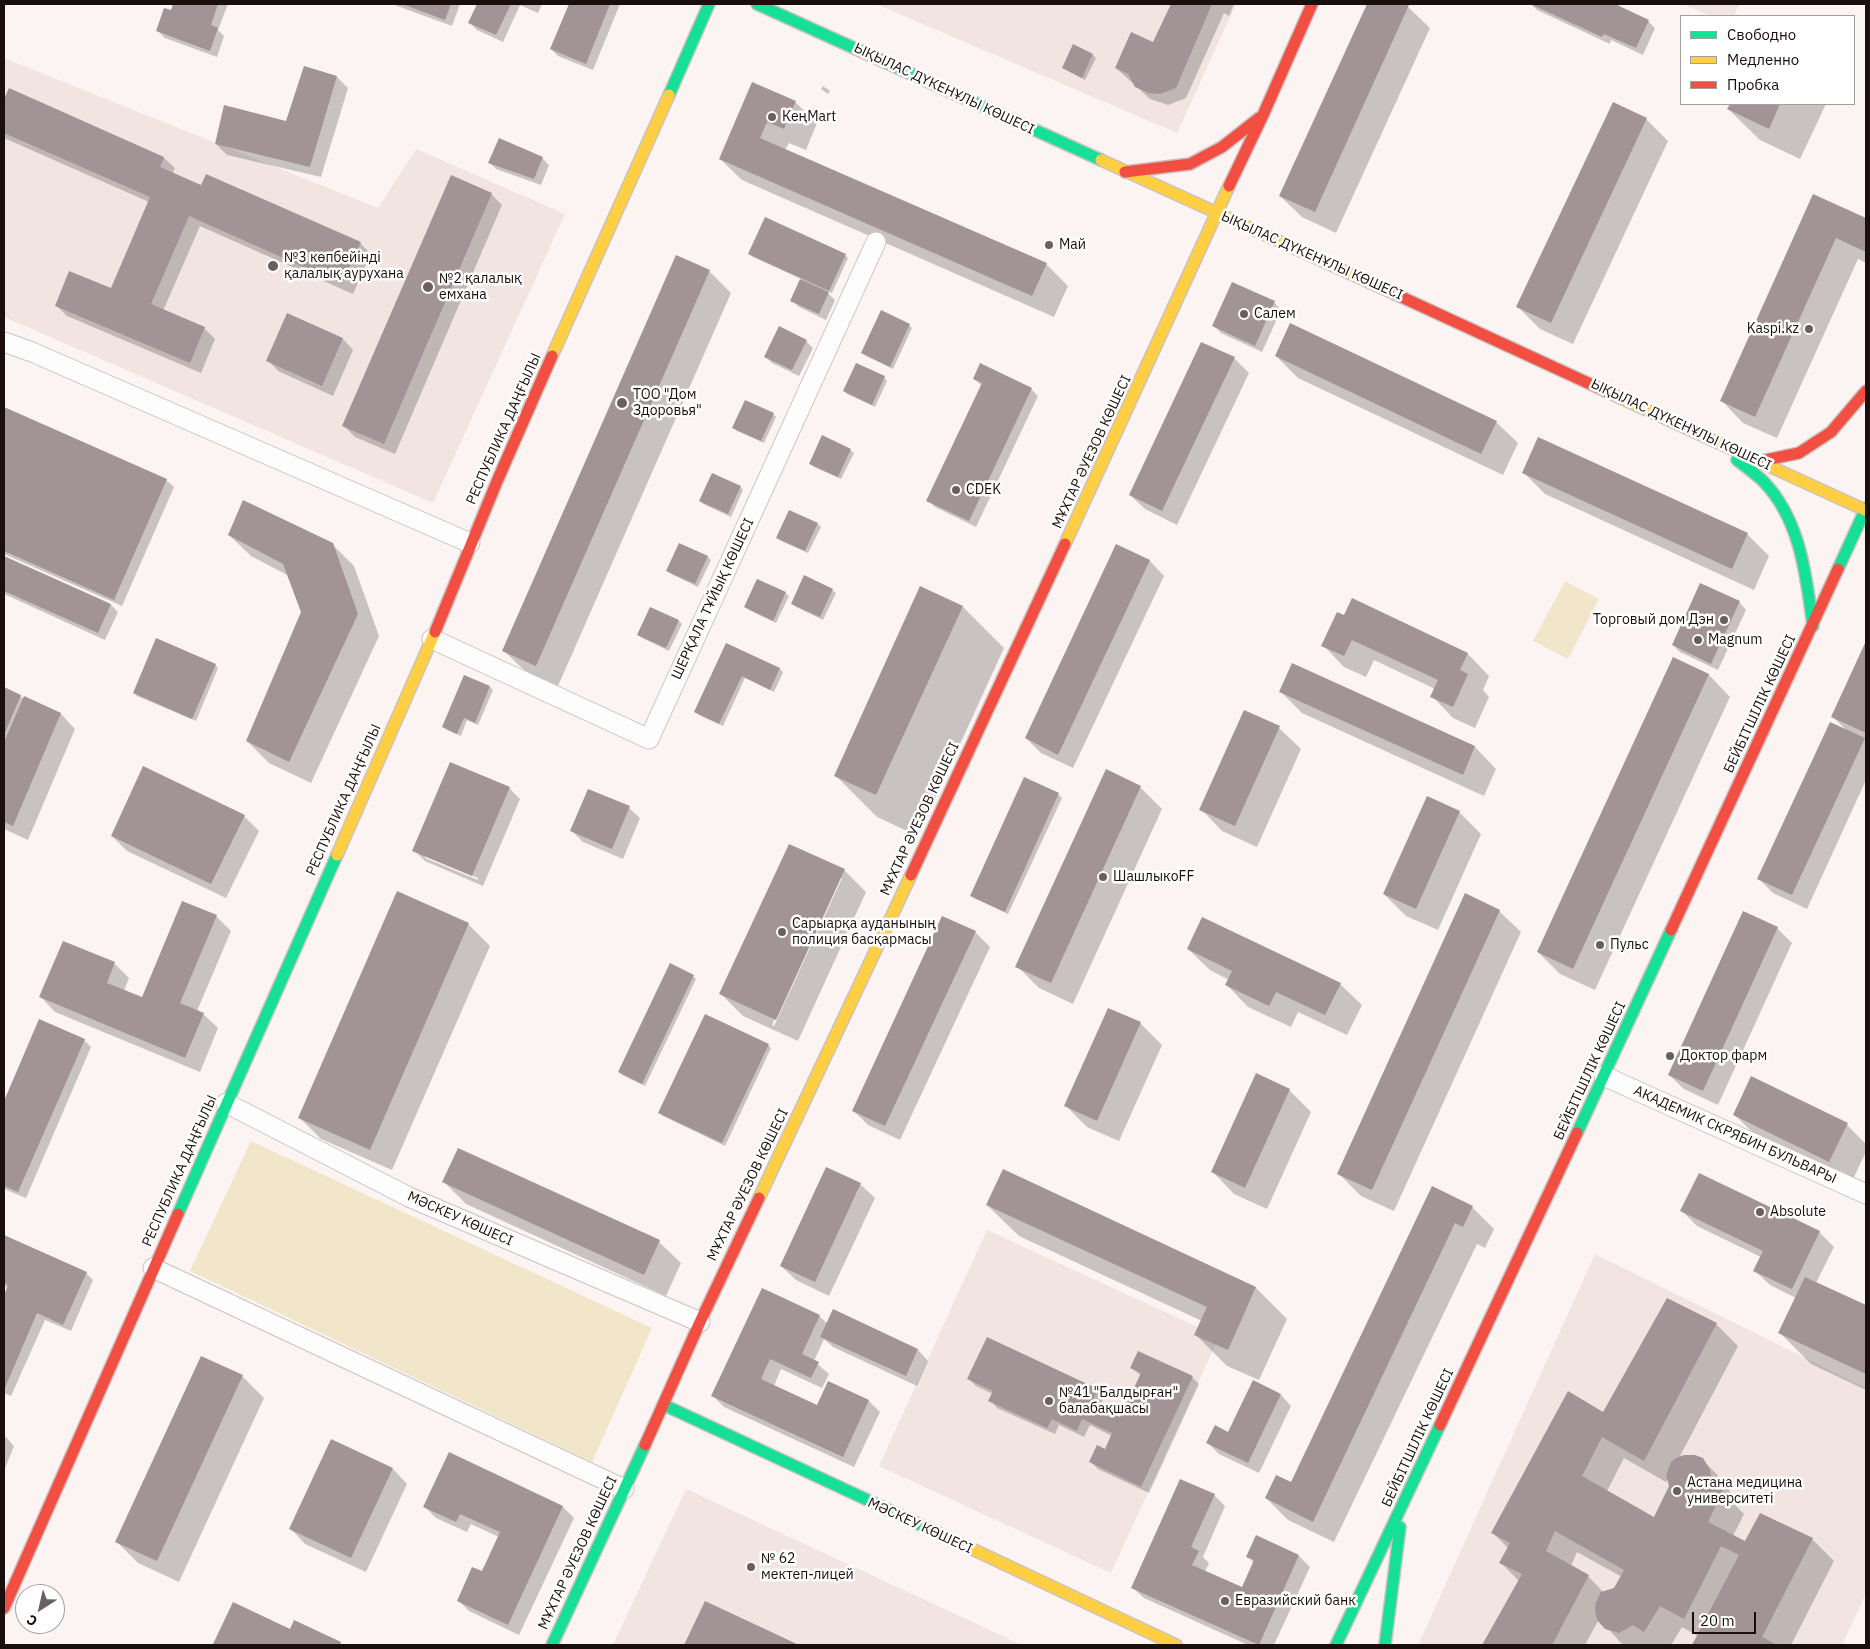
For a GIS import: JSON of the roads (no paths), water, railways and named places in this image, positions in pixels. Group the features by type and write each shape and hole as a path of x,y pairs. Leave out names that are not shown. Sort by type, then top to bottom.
{"street":[{"name":"РЕСПУБЛИКА ДАҢҒЫЛЫ","path":"4,1608 432,639 470,543 709,4"},
{"name":"ЫҚЫЛАС ДҮКЕНҰЛЫ КӨШЕСІ","path":"757,4 1866,510"},
{"name":"МҰХТАР ӘУЕЗОВ КӨШЕСІ","path":"552,1645 664,1406 700,1322 1082,508 1263,115 1312,4"},
{"path":"1126,172 1190,164 1222,148 1263,115"},
{"name":"ШЕРҚАЛА ТҰЙЫҚ КӨШЕСІ","path":"432,639 649,739 876,242"},
{"path":"4,342 32,352 470,543"},
{"path":"1762,461 1799,453 1831,432 1866,391"},
{"path":"1714,440 1768,486 1788,515 1801,550 1813,626"},
{"name":"БЕЙБІТШІЛІК КӨШЕСІ","path":"1336,1645 1604,1076 1866,510"},
{"name":"АКАДЕМИК СКРЯБИН БУЛЬВАРЫ","path":"1604,1076 1866,1194"},
{"name":"МӘСКЕУ КӨШЕСІ","path":"226,1103 409,1197 700,1322"},
{"path":"153,1268 624,1489"},
{"name":"МӘСКЕУ КӨШЕСІ","path":"664,1406 1176,1645"},
{"path":"1385,1645 1402,1506"}],"place":[{"name":"КеңMart","path":"772,117"},
{"name":"Май","path":"1049,245"},
{"name":"№3 көпбейінді қалалық аурухана","path":"273,266"},
{"name":"№2 қалалық емхана","path":"428,287"},
{"name":"Салем","path":"1244,314"},
{"name":"Kaspi.kz","path":"1809,329"},
{"name":"ТОО \"Дом Здоровья\"","path":"622,403"},
{"name":"CDEK","path":"956,490"},
{"name":"Торговый дом Дэн","path":"1724,620"},
{"name":"Magnum","path":"1698,640"},
{"name":"ШашлыкoFF","path":"1103,877"},
{"name":"Сарыарқа ауданының полиция басқармасы","path":"782,932"},
{"name":"Пульс","path":"1600,945"},
{"name":"Доктор фарм","path":"1670,1056"},
{"name":"Absolute","path":"1760,1212"},
{"name":"№41 \"Балдырған\" балабақшасы","path":"1049,1401"},
{"name":"Астана медицина университеті","path":"1677,1491"},
{"name":"№ 62 мектеп-лицей","path":"751,1567"},
{"name":"Евразийский банк","path":"1225,1601"}]}
